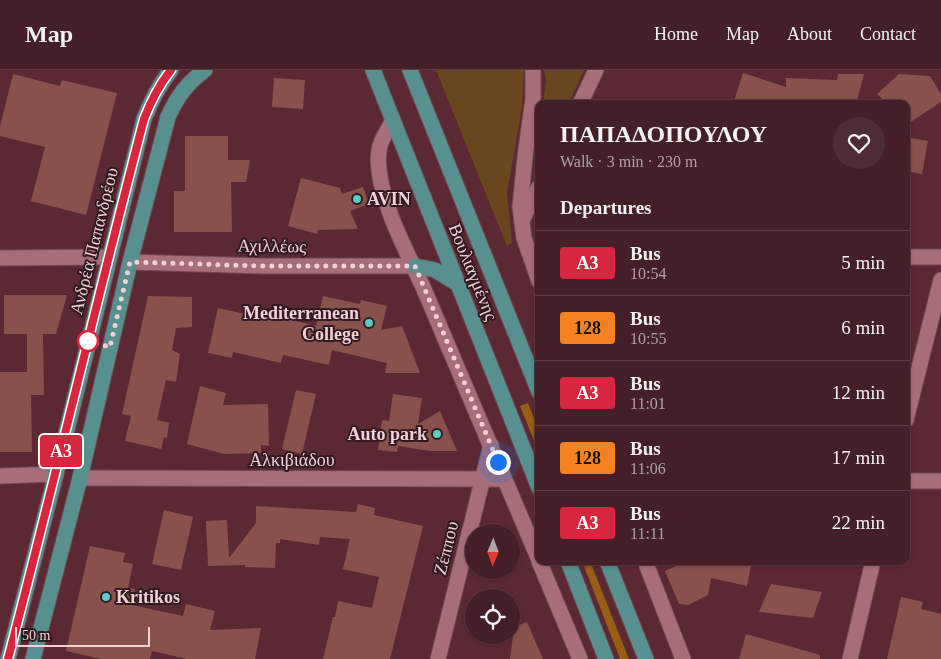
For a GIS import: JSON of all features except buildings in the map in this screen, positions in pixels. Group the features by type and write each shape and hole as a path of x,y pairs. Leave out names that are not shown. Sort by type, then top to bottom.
{"main road":[{"name":"Ανδρέα Παπανδρέου","path":"8,659 144,119 160,83 171,70"},
{"path":"33,659 80,478 130,262 168,117 176,99 185,86 205,70"},
{"name":"Βουλιαγμένης","path":"373,70 535,478"},
{"name":"Βουλιαγμένης","path":"410,70 535,382"},
{"path":"415,266 435,270 458,284"},
{"path":"570,565 606,659"},
{"path":"609,565 646,659"}],"street":[{"path":"533,70 533,99 521,192 524,238 534,252"},
{"path":"582,100 596,70"},
{"path":"393,120 378,146 382,189 390,216 415,266 535,552"},
{"path":"522,222 535,195"},
{"path":"0,258 108,257"},
{"path":"910,257 941,257"},
{"name":"Αχιλλέως","path":"130,262 263,266 415,266"},
{"path":"910,404 941,280"},
{"name":"Ζέππου","path":"438,659 491,445"},
{"path":"0,476 56,474"},
{"name":"Αλκιβιάδου","path":"80,478 504,479"},
{"path":"910,481 941,481"},
{"path":"541,565 580,659"},
{"path":"647,565 683,659"},
{"path":"850,659 872,565"}],"shaded area":[{"path":"436,70 524,70 522,107 507,193 512,243 507,246"},
{"path":"544,70 584,70 570,100 544,100 546,81"},
{"path":"528,403 535,421 535,443 520,406"},
{"path":"584,565 592,565 629,659 620,659"}],"bus line":[{"name":"Α3","path":"8,659 144,119 160,83 171,70"}],"place":[{"name":"AVIN","path":"357,199"},
{"name":"Mediterranean College","path":"369,323"},
{"name":"Auto park","path":"437,434"},
{"name":"Kritikos","path":"106,597"}],"route":[{"path":"88,341 110,347 130,262 263,266 415,266 498,462"}]}
